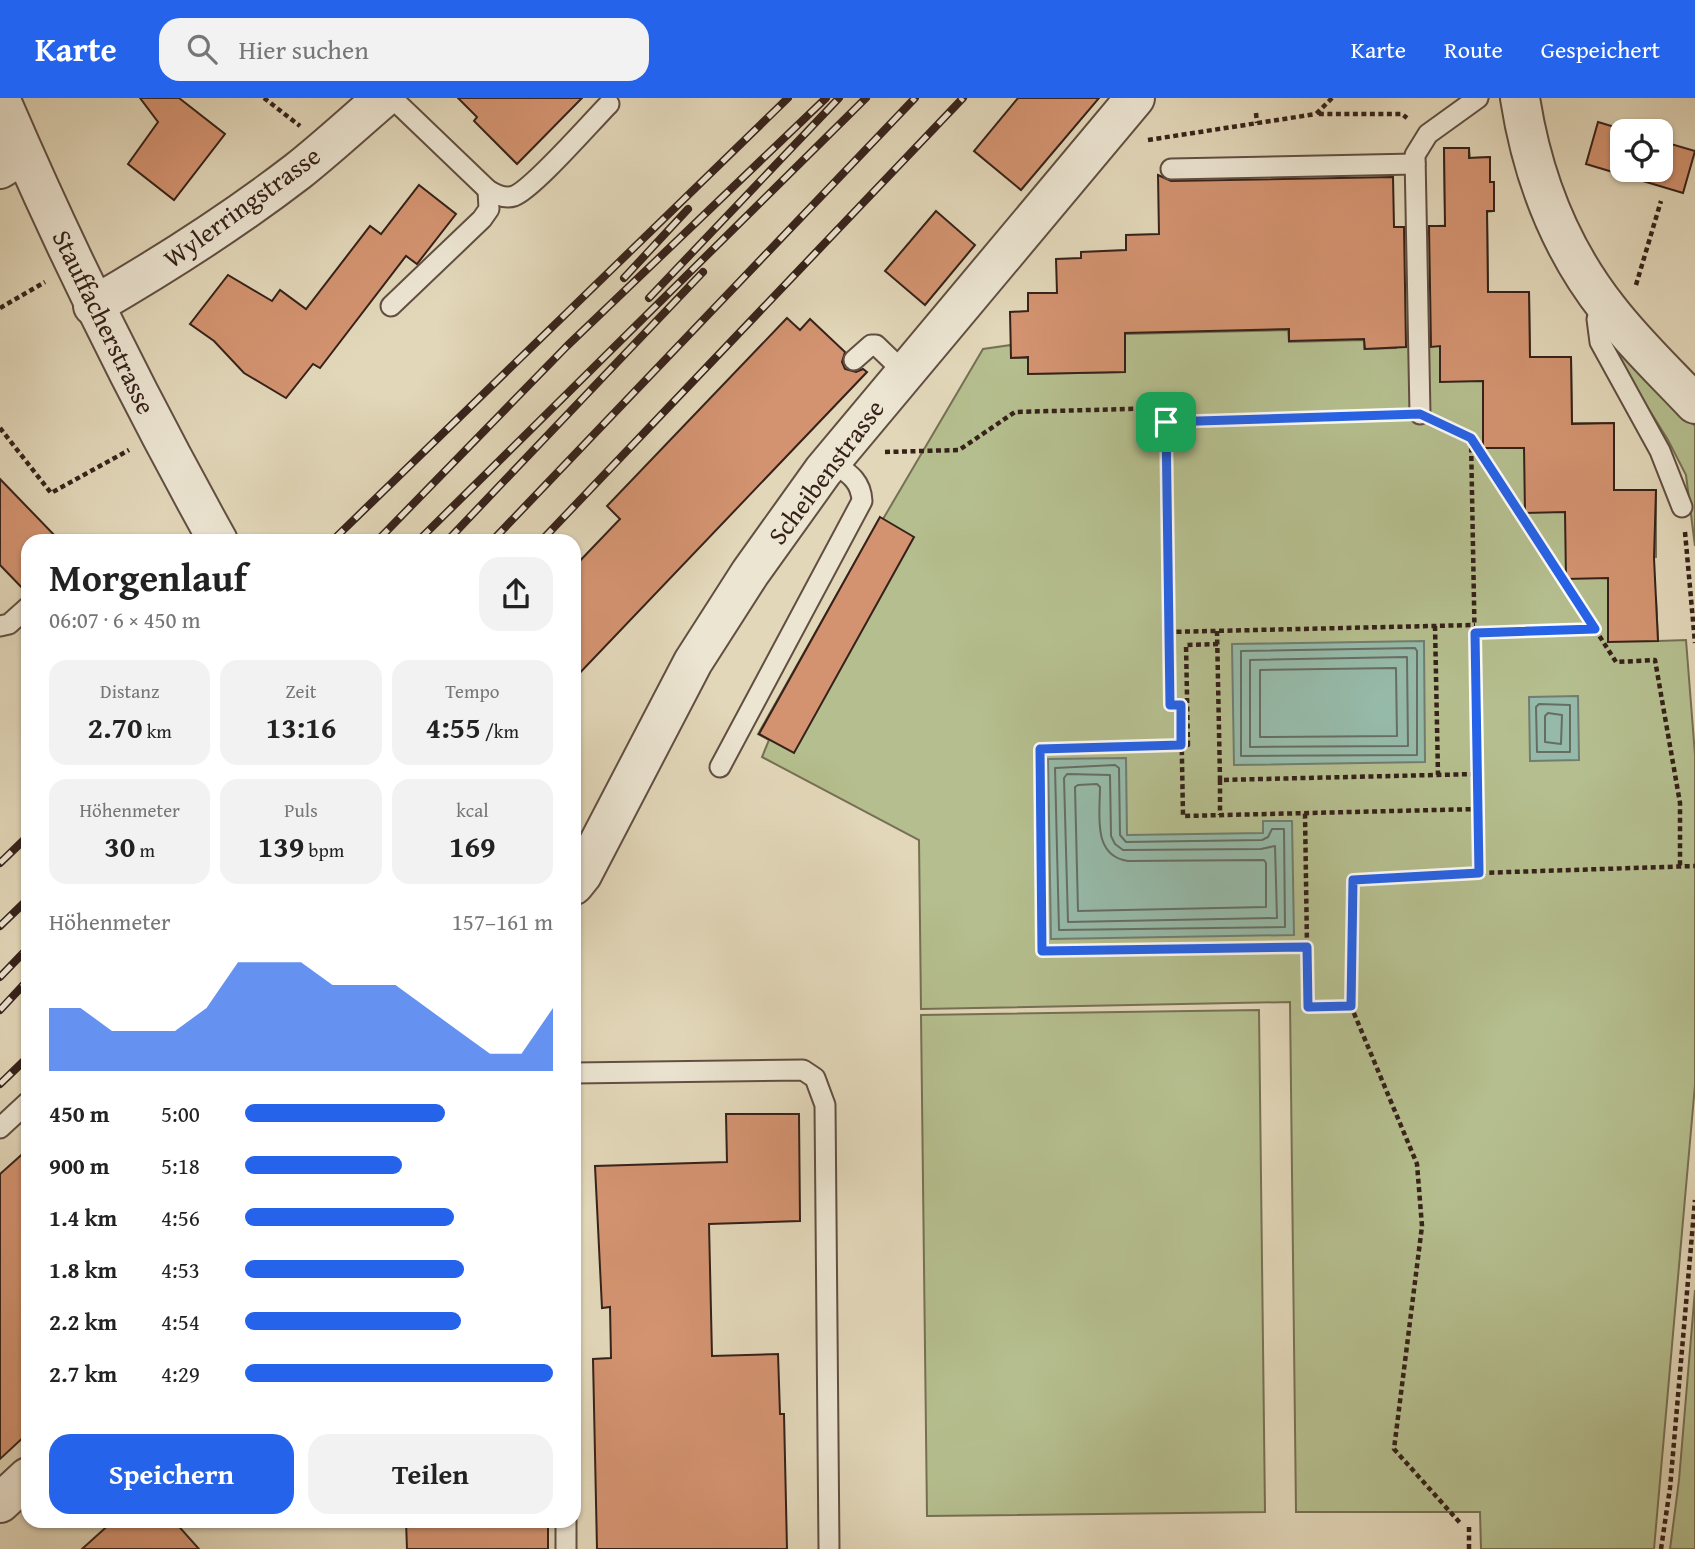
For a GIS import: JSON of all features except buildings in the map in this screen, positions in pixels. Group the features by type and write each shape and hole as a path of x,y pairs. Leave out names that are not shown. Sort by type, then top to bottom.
{"street":[{"name":"Stauffacherstrasse","path":"0,98 12,162 75,268 214,534"},
{"name":"Wylerringstrasse","path":"93,306 196,244 299,170 383,98"},
{"path":"1520,98 1533,162 1546,202 1572,255 1611,313 1695,404"},
{"name":"Scheibenstrasse","path":"581,876 693,662 750,573 831,461 1126,109"},
{"path":"0,1503 21,1484"}],"lane":[{"path":"392,98 488,190 500,196 512,197 523,191 609,104"},
{"path":"1420,414 1415,155 1428,134 1478,98"},
{"path":"1171,169 1415,164"},
{"path":"391,306 482,219 489,209 488,190"},
{"path":"1611,313 1597,319 1600,342 1660,451 1682,507"},
{"path":"854,360 871,345 876,345 904,372"},
{"path":"720,767 862,501 861,490 855,477 831,461"},
{"path":"0,626 9,624 21,613"},
{"path":"581,1073 803,1070 815,1078 825,1105 829,1549"},
{"path":"0,1128 21,1108"},
{"path":"566,1528 566,1549"}],"path":[{"path":"264,98 305,129 322,150"},
{"path":"1316,114 1332,98"},
{"path":"1126,109 1147,140 1316,114 1402,114 1428,134"},
{"path":"1256,113 1257,123"},
{"path":"1611,313 1631,299 1661,201"},
{"path":"0,308 34,287 75,268"},
{"path":"875,452 960,450 1015,412 1166,408 1170,705 1181,705 1183,816 1478,809"},
{"path":"1166,422 1420,414 1471,438 1616,662 1655,660 1680,803 1679,867"},
{"path":"0,428 51,493 133,448"},
{"path":"1471,438 1479,873"},
{"path":"1682,507 1695,643"},
{"path":"1168,632 1475,625"},
{"path":"1435,626 1438,775"},
{"path":"1475,633 1595,629"},
{"path":"1217,631 1220,815"},
{"path":"1217,645 1186,645 1188,745 1040,749 1042,951 1307,947"},
{"path":"1220,780 1477,774"},
{"path":"1305,813 1308,1007 1351,1006"},
{"path":"1461,1524 1394,1449 1422,1226 1417,1164 1351,1006 1353,880 1695,866"},
{"path":"1661,1549 1670,1488 1695,1200"},
{"path":"1469,1525 1469,1549"}],"shaded area":[{"path":"1444,148 1469,148 1470,158 1490,157 1490,182 1494,182 1494,211 1487,212 1488,292 1529,292 1530,357 1571,357 1572,423 1614,423 1614,490 1656,490 1656,557 1652,558 1652,598 1656,598 1658,641 1686,640 1695,755 1695,1085 1654,1549 1481,1549 1480,1512 1296,1512 1290,1002 921,1009 919,840 762,757 769,740 758,734 880,518 883,519 983,349 1011,345 1011,358 1028,358 1028,374 1125,372 1125,334 1288,330 1289,342 1364,340 1364,349 1396,348 1394,235 1438,232 1438,226 1462,225 1462,210 1445,211"},
{"path":"1616,339 1695,426 1695,546 1686,475 1668,440 1617,358 1614,350"},
{"path":"1259,1010 1265,1512 927,1516 921,1015"},
{"path":"1695,1290 1695,1549 1670,1549 1679,1480"}],"water":[{"path":"1424,641 1425,762 1234,765 1232,644"},
{"path":"1578,696 1579,760 1530,761 1529,697"},
{"path":"1126,758 1127,835 1263,833 1263,821 1292,821 1294,935 1051,939 1048,759"}],"railway":[{"path":"339,534 788,98"},
{"path":"384,534 567,346 826,98"},
{"path":"649,298 839,98"},
{"path":"425,534 866,98"},
{"path":"499,534 915,98"},
{"path":"548,534 963,98"},
{"path":"624,278 688,209"},
{"path":"454,534 703,272"},
{"path":"0,863 21,843"},
{"path":"0,926 21,906"},
{"path":"0,977 21,955"},
{"path":"0,1010 21,988"},
{"path":"0,1084 21,1064"}],"route":[{"path":"1420,414 1471,438 1595,629 1475,633 1479,873 1353,880 1351,1006 1308,1007 1307,947 1042,951 1040,749 1181,745 1181,705 1170,705 1166,422 1420,414"}]}
